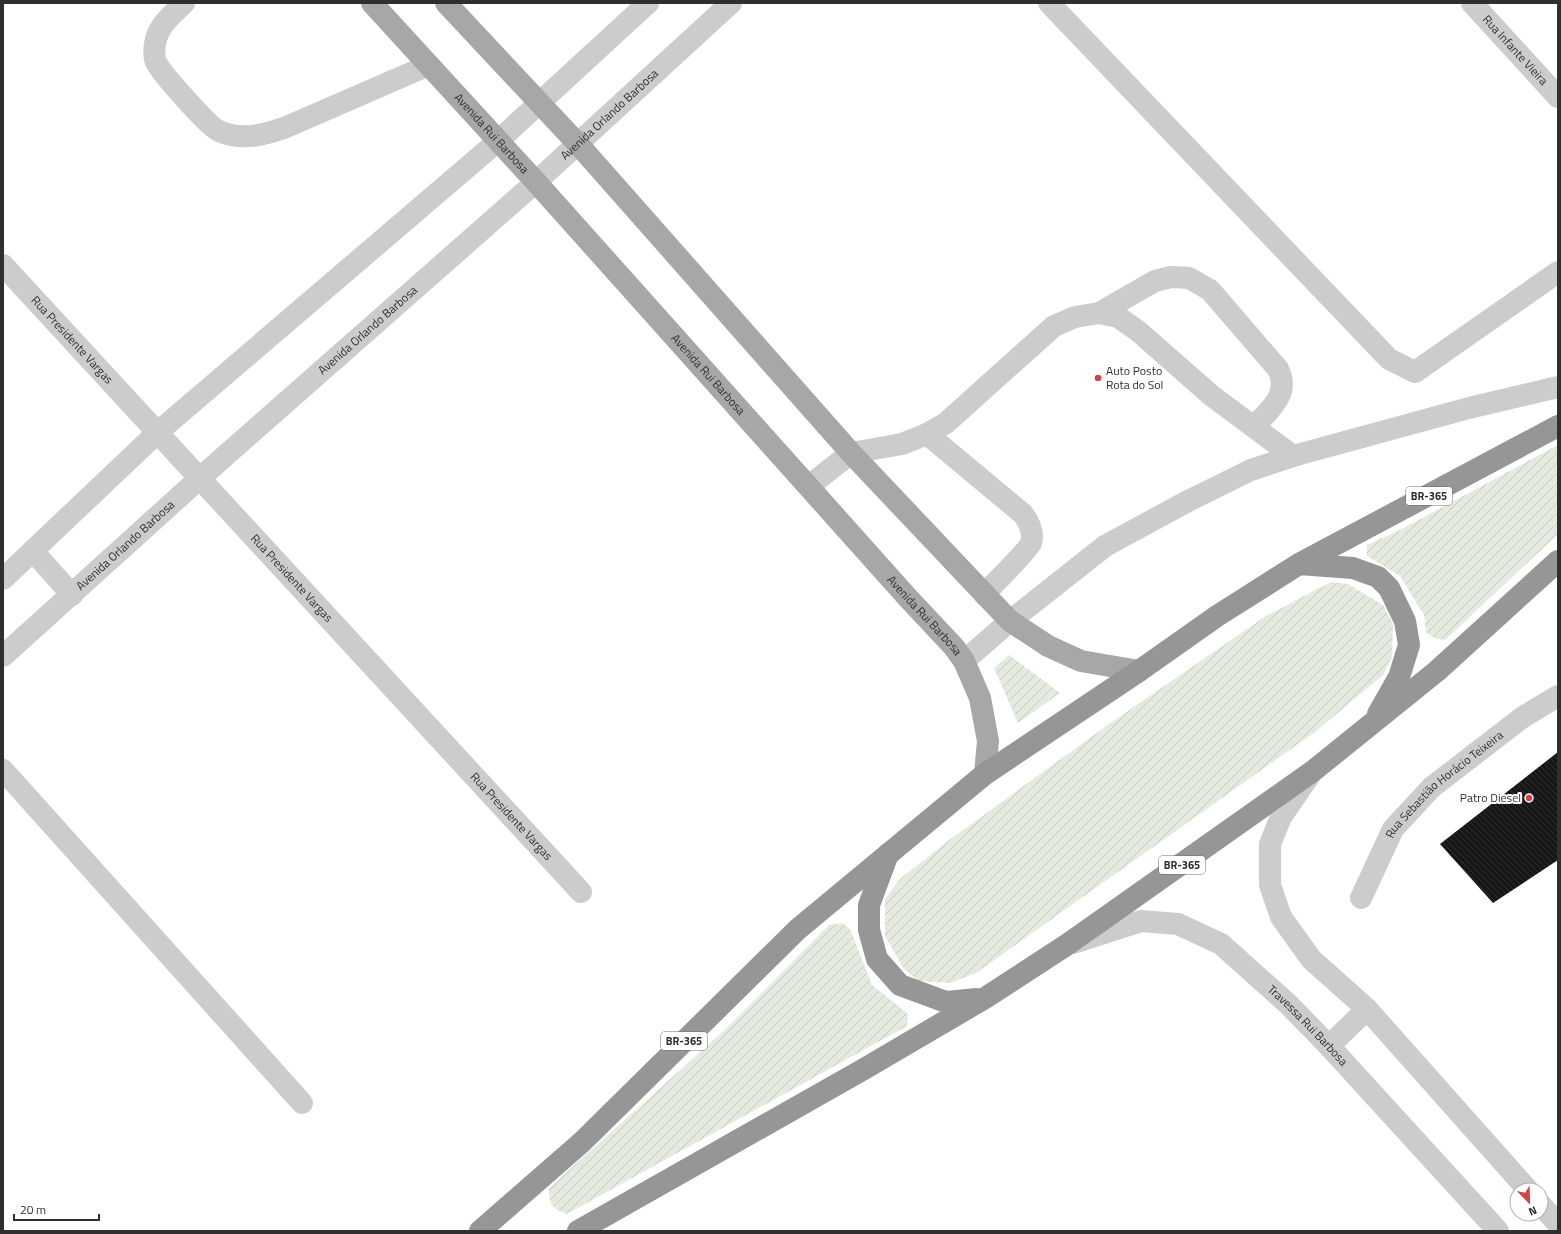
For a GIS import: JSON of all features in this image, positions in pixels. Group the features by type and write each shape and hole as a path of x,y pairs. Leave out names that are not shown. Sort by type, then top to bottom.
{"highway":[{"name":"BR-365","path":"480,1231 582,1142 798,929 985,774 1139,671 1217,616 1299,564 1558,426"},
{"name":"BR-365","path":"578,1231 985,998 1068,944 1313,771 1437,671 1558,561"},
{"path":"1299,564 1353,568 1378,577 1390,588 1405,621 1409,645 1399,677 1373,724"},
{"path":"888,853 869,905 869,930 877,958 900,985 946,1002 985,998"}],"main road":[{"name":"Avenida Rui Barbosa","path":"372,3 536,182 908,598 954,647 964,661 980,698 988,741 985,774"},
{"path":"446,3 578,144 851,453 1010,621 1048,646 1081,661 1139,671"}],"street":[{"path":"184,3 160,26 154,45 156,62 178,92 218,131 244,137 265,134 278,130 429,65"},
{"path":"3,579 158,432 498,141 648,3"},
{"name":"Avenida Orlando Barbosa","path":"3,656 200,478 536,182 731,3"},
{"path":"1049,3 1389,359 1415,372 1558,272"},
{"name":"Rua Infante Vieira","path":"1472,3 1558,97"},
{"name":"Rua Presidente Vargas","path":"3,265 581,892"},
{"path":"809,486 851,453 902,444 927,434 946,423 1054,326 1075,318 1099,313 1156,281 1171,277 1189,278 1210,290 1278,370 1282,377 1283,387 1280,397 1254,427"},
{"path":"1099,313 1118,317 1138,331 1212,396 1293,456"},
{"path":"964,661 1010,621 1105,546 1188,501 1251,470 1293,456 1469,408 1558,387"},
{"path":"927,434 1023,514 1029,522 1032,532 1031,544 984,594"},
{"path":"33,550 72,595"},
{"name":"Rua Sebastião Horácio Teixeira","path":"1361,898 1393,829 1432,787 1523,717 1558,696"},
{"path":"3,770 302,1103"},
{"path":"1313,771 1281,817 1270,844 1270,885 1281,917 1311,959 1367,1009 1521,1182"},
{"name":"Travessa Rui Barbosa","path":"1068,944 1141,921 1178,924 1221,944 1288,1004 1329,1046 1498,1231"},
{"path":"1329,1046 1367,1009"},
{"path":"1549,1214 1558,1224"}],"shaded area":[{"path":"1558,445 1558,534 1445,640 1434,638 1426,632 1424,615 1400,576 1367,556 1367,545 1400,530"},
{"path":"1331,582 1348,584 1383,605 1393,624 1392,657 1383,675 1315,732 976,973 950,983 919,981 904,969 885,936 885,899 900,879 948,841 1109,724 1266,616"},
{"path":"1009,655 1060,693 1018,723 994,668"},
{"path":"842,923 850,929 872,985 908,1014 907,1026 567,1214 557,1210 552,1205 550,1202 549,1188 728,1027 829,925"}],"building":[{"name":"Patro Diesel","path":"1558,752 1558,860 1493,903 1440,844"}],"place":[{"name":"Auto Posto Rota do Sol","path":"1098,378"},
{"name":"Patro Diesel","path":"1529,798"}]}
